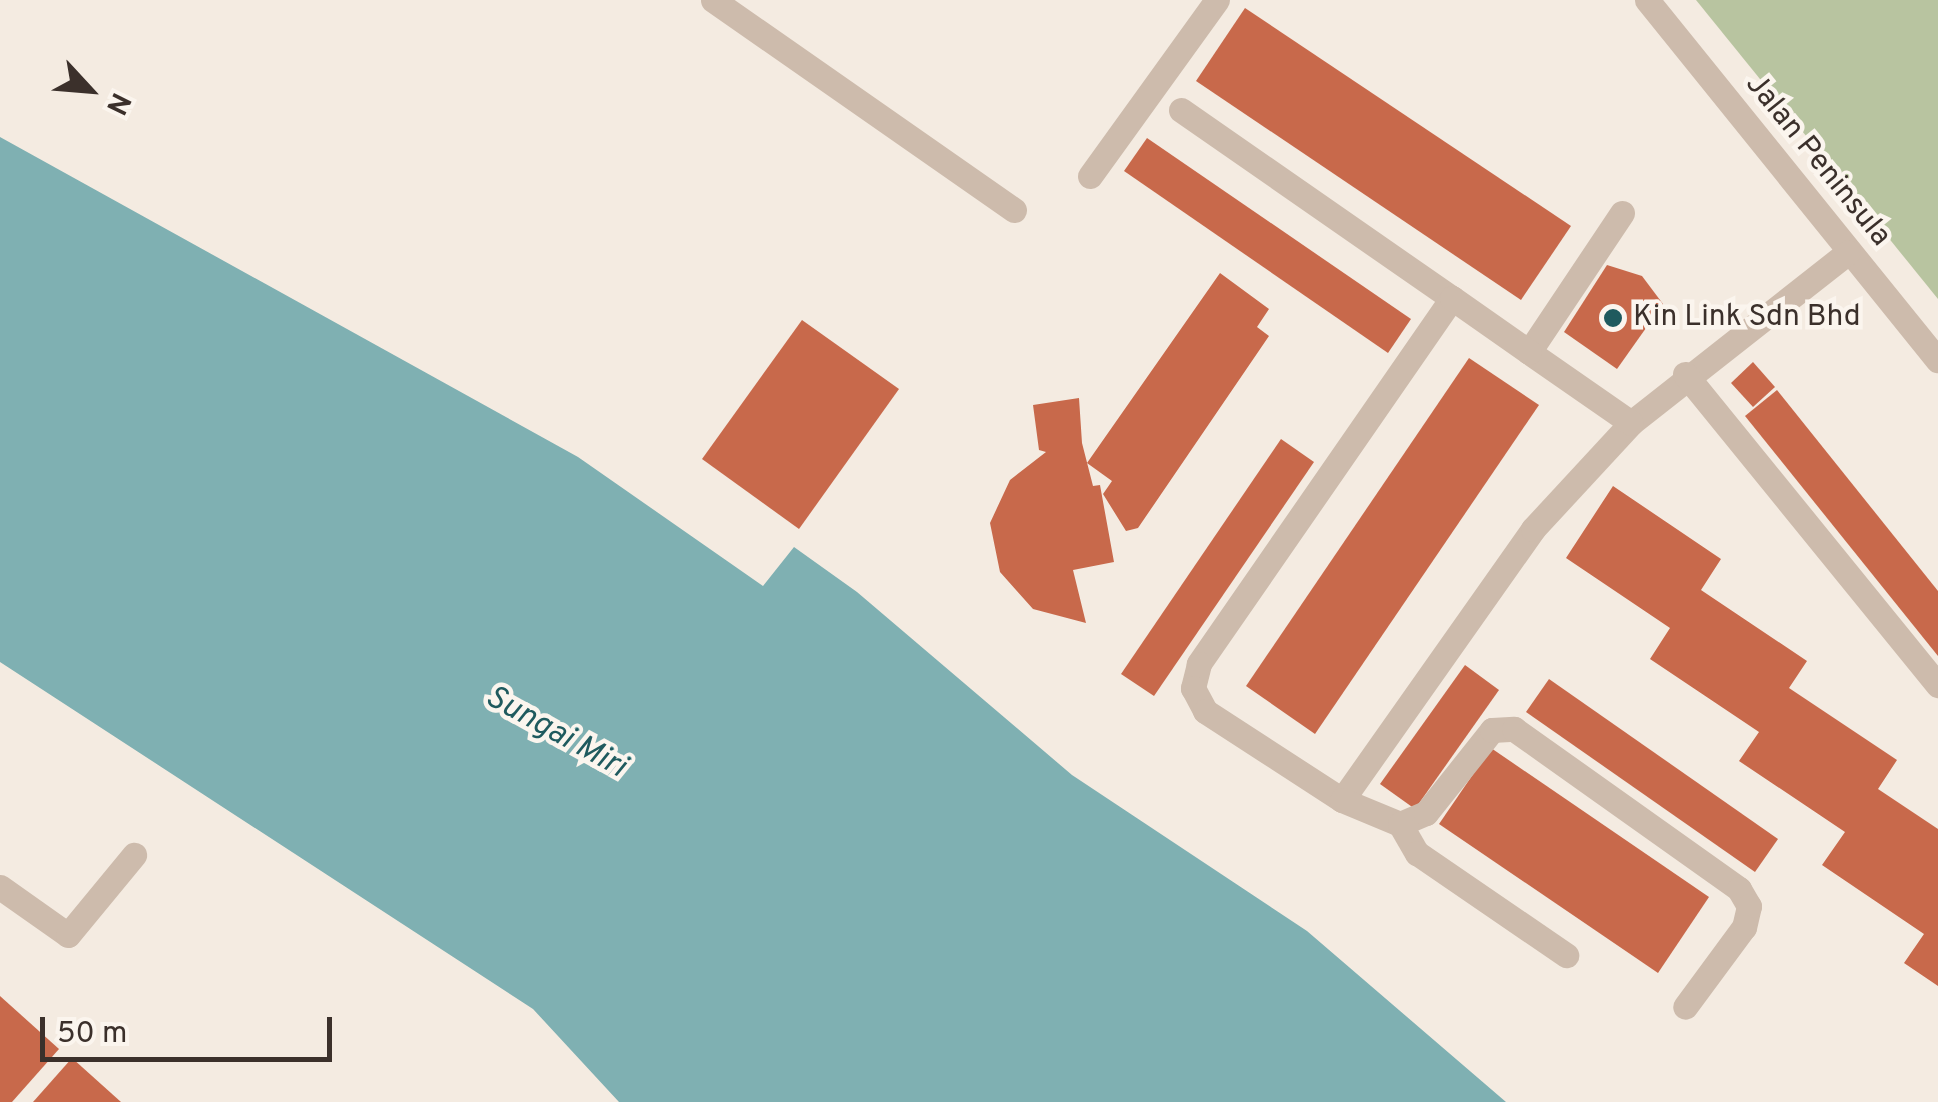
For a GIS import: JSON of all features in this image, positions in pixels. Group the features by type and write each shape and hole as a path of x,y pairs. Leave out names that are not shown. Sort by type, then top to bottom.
{"street":[{"path":"713,0 1014,210"},
{"path":"1090,176 1217,0"},
{"name":"Jalan Peninsula","path":"1647,0 1938,360"},
{"path":"1181,110 1630,423"},
{"path":"1529,352 1622,213"},
{"path":"1342,800 1533,529 1630,423 1685,374 1848,252"},
{"path":"1452,298 1199,664 1194,688 1205,710 1342,800 1400,824 1417,853 1566,955"},
{"path":"1685,374 1938,685"},
{"path":"1400,824 1426,812 1492,730 1514,729 1744,898 1744,926 1686,1007"},
{"path":"0,888 68,934 134,855"}],"green space":[{"path":"1696,0 1938,0 1938,299"}],"water":[{"name":"Sungai Miri","path":"0,137 578,457 763,586 794,547 857,592 1072,775 1307,931 1506,1102 619,1102 533,1009 0,662"}],"building":[{"path":"1245,8 1571,226 1521,300 1196,81"},
{"path":"1147,138 1411,319 1388,353 1124,171"},
{"name":"Kin Link Sdn Bhd","path":"1607,265 1642,276 1663,304 1617,369 1564,332"},
{"path":"1220,273 1269,309 1257,327 1269,336 1138,528 1126,531 1103,494 1112,481 1087,463"},
{"path":"802,320 899,389 799,529 702,459"},
{"path":"1469,358 1539,405 1315,734 1246,686"},
{"path":"1753,362 1775,387 1753,407 1731,383"},
{"path":"1777,390 1938,591 1938,656 1745,416"},
{"path":"1079,398 1082,443 1093,486 1100,485 1114,562 1073,570 1086,623 1033,609 1000,572 990,523 1010,480 1046,452 1039,450 1033,405"},
{"path":"1281,439 1314,462 1154,696 1121,674"},
{"path":"1613,486 1721,559 1701,590 1807,661 1789,688 1897,760 1878,789 1938,829 1938,986 1904,963 1924,934 1822,865 1845,832 1739,761 1759,732 1650,659 1670,628 1566,558"},
{"path":"1465,665 1499,690 1415,809 1380,784"},
{"path":"1549,679 1778,839 1755,872 1526,712"},
{"path":"1491,748 1709,897 1658,973 1439,824"},
{"path":"0,996 59,1049 12,1102 0,1102"},
{"path":"72,1058 121,1102 33,1102"}],"place":[{"name":"Kin Link Sdn Bhd","path":"1613,318"}]}
